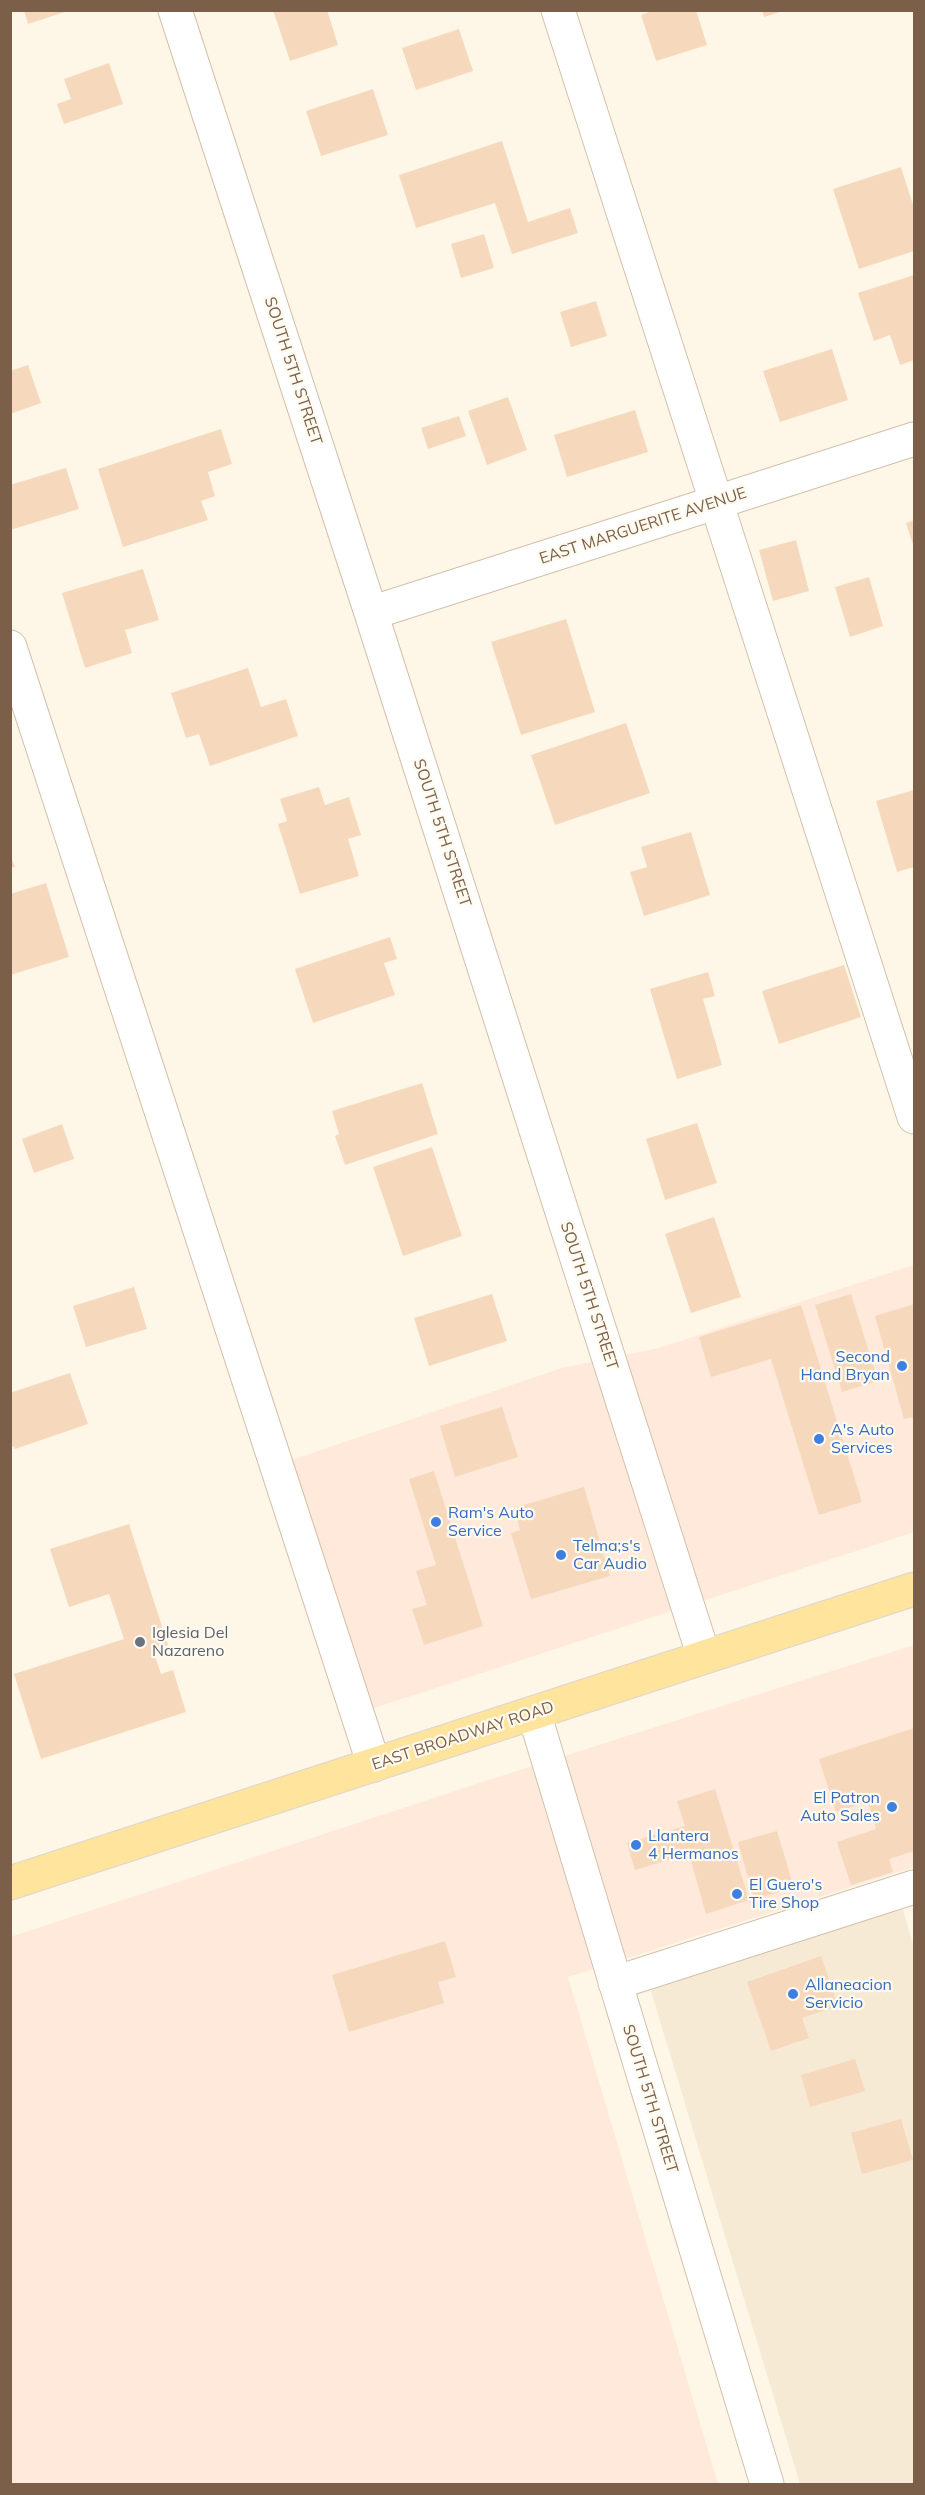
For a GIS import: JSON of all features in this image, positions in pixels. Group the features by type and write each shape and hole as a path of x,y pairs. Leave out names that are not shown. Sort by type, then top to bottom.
{"main road":[{"name":"EAST BROADWAY ROAD","path":"10,1883 915,1589"}],"street":[{"name":"SOUTH 5TH STREET","path":"175,10 371,613 704,1658"},
{"path":"558,10 915,1117"},
{"name":"EAST MARGUERITE AVENUE","path":"371,613 915,439"},
{"path":"10,648 374,1765"},
{"name":"SOUTH 5TH STREET","path":"534,1713 767,2484"},
{"path":"615,1983 915,1887"}],"shaded area":[{"path":"914,1265 914,1532 359,1713 280,1464 562,1368 659,1348"},
{"path":"914,1645 914,1867 568,1977 718,2484 11,2484 10,1937 498,1777"},
{"path":"903,1909 914,1948 914,2484 800,2484 650,1988"}],"building":[{"path":"24,10 68,10 68,11 28,24"},
{"path":"273,10 327,10 338,45 290,61"},
{"path":"654,10 696,10 707,45 656,61 641,15"},
{"path":"762,10 783,10 783,11 764,17"},
{"path":"459,29 473,71 416,90 402,48"},
{"path":"109,63 123,104 64,124 57,104 71,99 64,79"},
{"path":"373,89 388,135 321,156 306,111"},
{"path":"502,141 528,222 570,208 578,233 512,254 495,203 416,228 399,175"},
{"path":"901,167 914,208 914,251 859,269 833,189"},
{"path":"484,234 494,268 461,278 451,244"},
{"path":"914,275 914,360 900,365 890,335 874,341 858,293"},
{"path":"596,301 607,336 571,347 560,312"},
{"path":"832,349 848,400 780,422 763,371"},
{"path":"28,365 41,403 10,414 10,371"},
{"path":"508,397 527,450 487,465 468,411"},
{"path":"635,410 648,452 567,477 554,435"},
{"path":"459,416 466,436 428,449 421,428"},
{"path":"221,429 232,464 208,472 215,496 201,501 208,520 123,547 98,469"},
{"path":"66,468 79,509 10,530 10,485"},
{"path":"914,520 914,548 906,523"},
{"path":"796,540 809,591 773,601 759,550"},
{"path":"143,569 159,620 125,630 132,653 85,668 62,593"},
{"path":"869,577 883,626 850,637 835,587"},
{"path":"566,619 595,712 521,735 491,642"},
{"path":"248,668 261,707 286,699 298,736 210,766 199,734 186,738 171,693"},
{"path":"626,723 650,793 555,825 531,755"},
{"path":"319,787 325,805 349,797 361,835 348,839 359,876 300,894 278,824 287,821 280,799"},
{"path":"914,790 914,867 897,872 876,801"},
{"path":"691,832 710,895 644,916 630,872 647,867 641,847"},
{"path":"10,853 15,867 10,868"},
{"path":"46,883 69,957 10,975 10,894"},
{"path":"390,937 397,959 384,963 395,995 313,1023 295,969"},
{"path":"844,965 861,1017 779,1044 762,991"},
{"path":"708,972 715,996 703,999 722,1065 677,1079 650,989"},
{"path":"422,1083 438,1134 345,1165 335,1136 339,1134 332,1111"},
{"path":"697,1123 717,1183 665,1200 646,1139"},
{"path":"62,1124 74,1159 34,1173 22,1139"},
{"path":"432,1147 462,1236 403,1256 373,1167"},
{"path":"714,1217 741,1297 691,1313 665,1234"},
{"path":"134,1287 147,1329 86,1347 73,1306"},
{"path":"492,1294 507,1341 429,1366 414,1318"},
{"path":"851,1294 878,1381 842,1392 815,1305"},
{"name":"Second Hand Bryan","path":"914,1304 914,1417 904,1419 875,1316"},
{"name":"A's Auto Services","path":"801,1305 862,1502 819,1515 771,1359 711,1377 699,1337"},
{"path":"70,1373 88,1424 15,1449 14,1446 10,1448 10,1393"},
{"path":"502,1407 518,1457 455,1477 440,1426"},
{"name":"Ram's Auto Service","path":"434,1471 483,1626 424,1645 412,1609 427,1605 416,1571 436,1565 409,1479"},
{"name":"Telma;s's Car Audio","path":"584,1487 610,1576 531,1599 511,1533 520,1530 514,1508"},
{"name":"Iglesia Del Nazareno","path":"129,1524 168,1645 153,1650 161,1674 173,1670 186,1712 41,1759 14,1674 124,1639 109,1594 69,1607 50,1549"},
{"name":"El Patron Auto Sales","path":"914,1728 914,1851 889,1859 893,1872 851,1885 837,1842 876,1829 868,1802 836,1812 819,1759"},
{"path":"715,1789 749,1900 706,1914 689,1854 635,1870 627,1843 685,1826 677,1801"},
{"path":"777,1831 794,1888 754,1899 738,1842"},
{"path":"445,1941 456,1977 438,1982 444,2003 349,2032 332,1975"},
{"name":"Allaneacion Servicio","path":"821,1956 838,2006 802,2018 809,2038 771,2051 747,1982"},
{"path":"855,2059 865,2091 810,2107 801,2075"},
{"path":"901,2119 913,2160 862,2174 851,2133"}],"place":[{"name":"Second Hand Bryan","path":"902,1366"},
{"name":"A's Auto Services","path":"819,1439"},
{"name":"Ram's Auto Service","path":"436,1522"},
{"name":"Telma;s's Car Audio","path":"561,1555"},
{"name":"Iglesia Del Nazareno","path":"140,1642"},
{"name":"El Patron Auto Sales","path":"892,1807"},
{"name":"Llantera 4 Hermanos","path":"636,1845"},
{"name":"El Guero's Tire Shop","path":"737,1894"},
{"name":"Allaneacion Servicio","path":"793,1994"}]}
